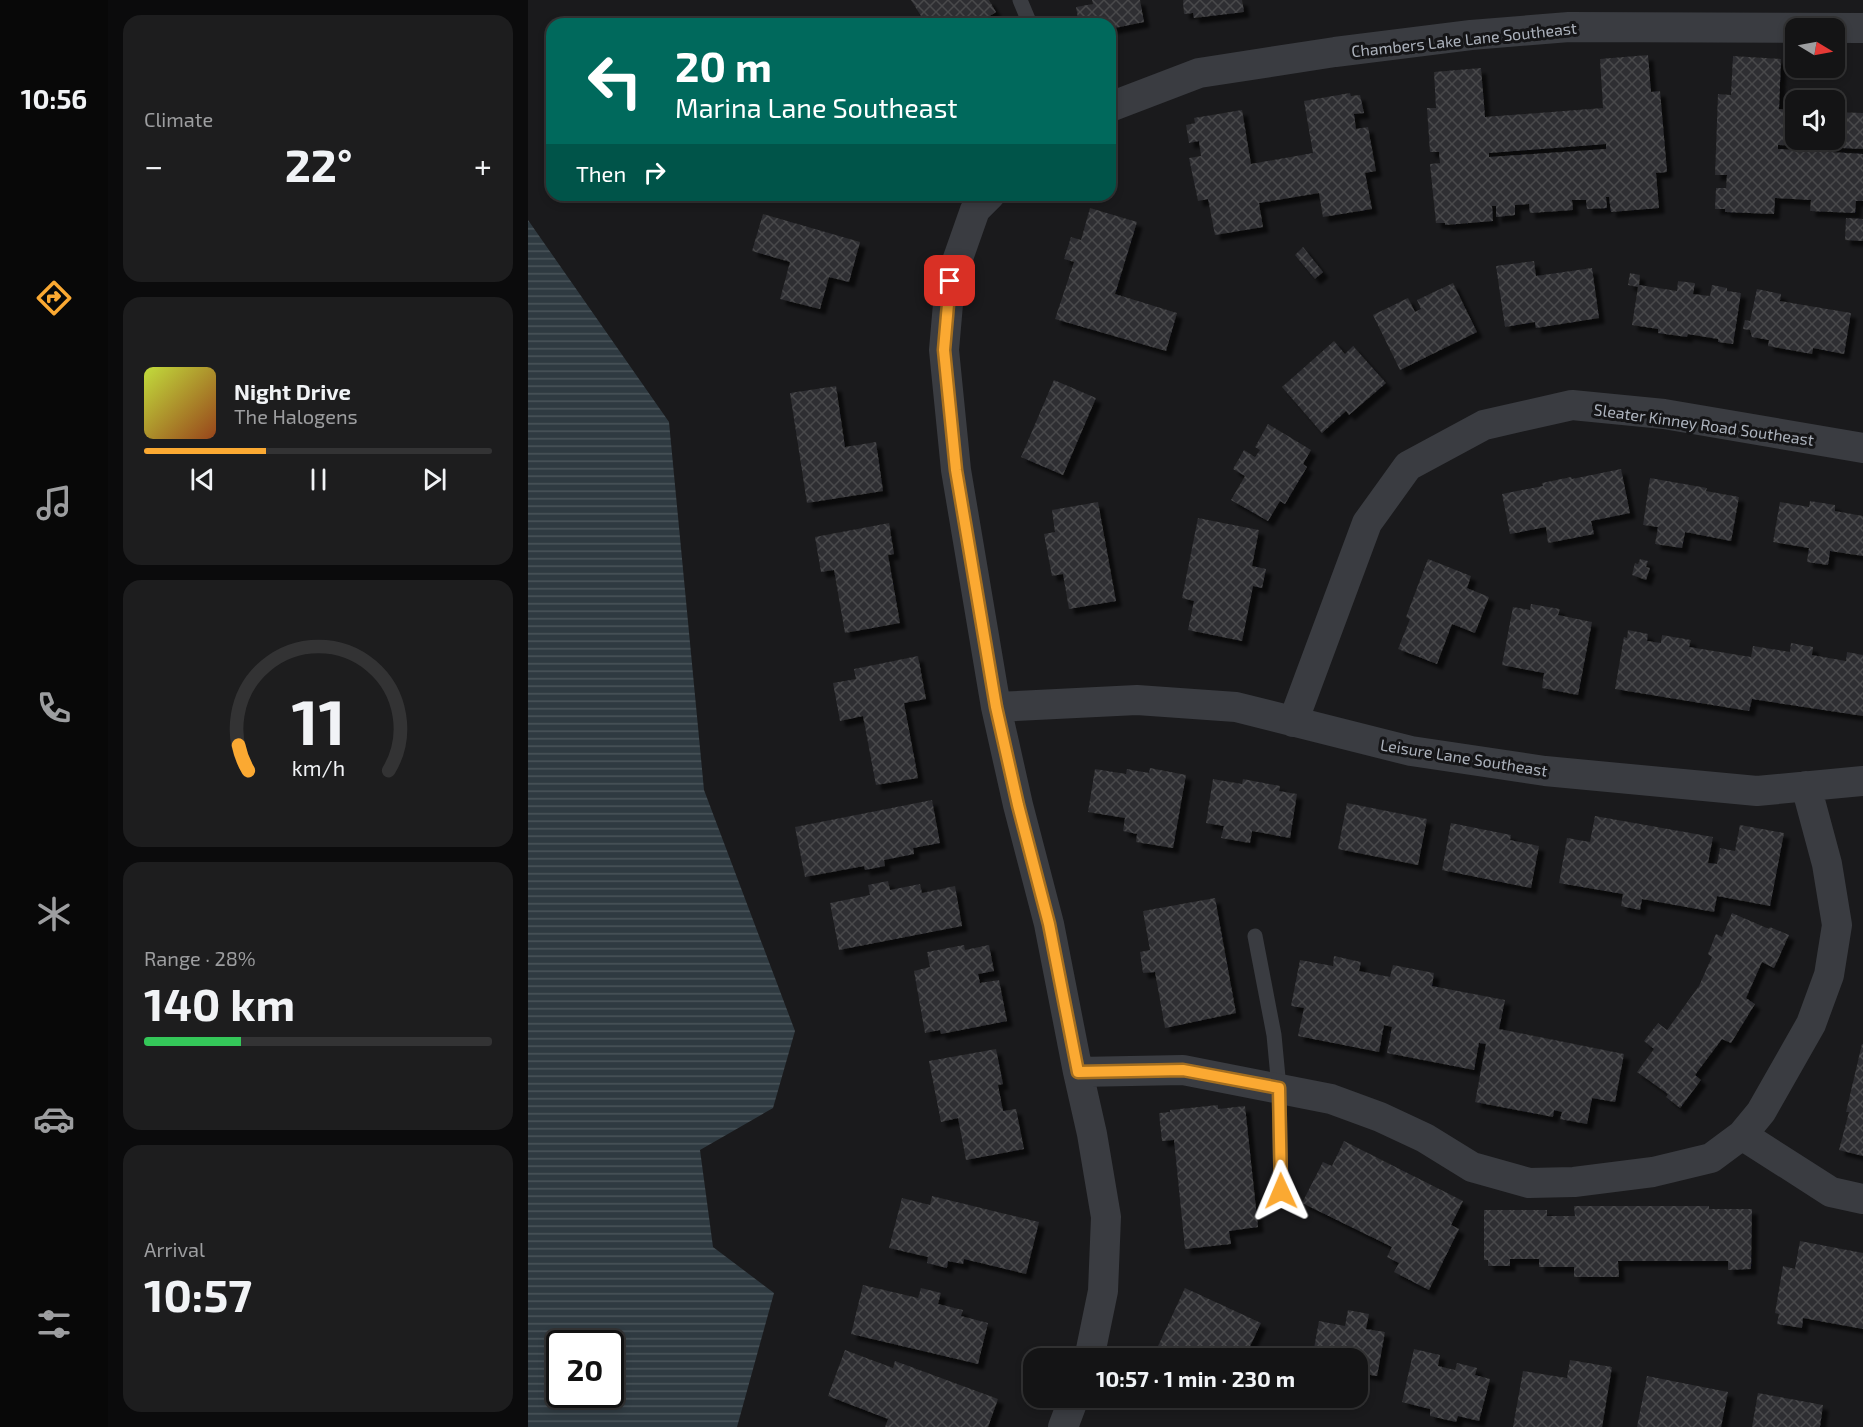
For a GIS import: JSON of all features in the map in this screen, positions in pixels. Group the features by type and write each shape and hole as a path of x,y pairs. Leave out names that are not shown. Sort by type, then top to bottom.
{"street":[{"name":"Chambers Lake Lane Southeast","path":"1116,105 1199,73 1335,52 1471,35 1569,27 1863,28"},
{"path":"984,201 975,210 950,281 944,350 956,470 996,707 1018,805 1049,924 1092,1134 1106,1217 1102,1291 1091,1348"},
{"name":"Sleater Kinney Road Southeast","path":"1293,722 1367,523 1408,466 1484,425 1572,405 1664,414 1863,448"},
{"name":"Leisure Lane Southeast","path":"996,707 1137,700 1236,707 1411,751 1545,771 1757,791 1863,781"},
{"path":"1078,1072 1183,1070 1331,1099 1370,1113 1425,1138 1472,1167 1529,1183 1574,1182 1653,1172 1710,1158 1742,1135 1761,1112 1811,1024 1829,975 1837,925 1827,864 1806,786"},
{"path":"1742,1135 1831,1191 1863,1199"},
{"path":"1064,1427 1071,1408"}],"lane":[{"path":"1020,0 1028,18"},
{"path":"1255,936 1274,1035 1279,1088 1281,1191"}],"shaded area":[{"path":"528,220 669,422 704,790 795,1031 773,1108 700,1150 713,1247 774,1293 737,1427 528,1427"}],"building":[{"path":"911,0 989,0 996,12 987,18 922,18"},
{"path":"1092,0 1140,0 1144,22 1116,28 1116,18 1078,18 1076,7 1093,4"},
{"path":"1183,0 1242,0 1244,12 1194,18 1193,13 1184,14"},
{"path":"1648,55 1651,92 1660,91 1667,172 1656,173 1659,208 1611,212 1609,197 1606,197 1607,208 1587,209 1586,200 1572,200 1573,210 1530,213 1529,204 1515,205 1515,215 1496,217 1496,206 1492,206 1493,221 1445,225 1445,223 1436,223 1430,164 1440,163 1439,152 1430,152 1427,108 1436,108 1434,72 1481,68 1485,117 1603,108 1600,59","holes":["1606,144 1606,149 1489,157 1489,153"]},
{"path":"1733,56 1781,59 1779,109 1785,109 1785,145 1778,145 1778,149 1863,154 1863,201 1856,201 1855,213 1810,211 1811,200 1775,198 1774,214 1725,212 1725,209 1715,209 1716,188 1726,188 1727,175 1715,175 1718,94 1731,95"},
{"path":"1350,93 1351,96 1360,95 1364,113 1354,114 1356,129 1368,127 1376,171 1365,173 1372,209 1323,217 1319,193 1259,203 1263,227 1215,235 1208,199 1198,201 1189,158 1201,156 1199,141 1189,143 1186,125 1195,123 1194,118 1242,110 1251,164 1313,153 1304,101"},
{"path":"1845,112 1863,113 1863,149 1845,148"},
{"path":"1090,208 1137,222 1115,294 1177,313 1166,351 1055,319 1074,262 1064,259 1071,237 1081,240"},
{"path":"763,214 860,242 849,282 829,277 820,309 780,299 790,262 752,251"},
{"path":"1846,218 1863,219 1863,241 1845,240"},
{"path":"1303,247 1323,272 1315,279 1295,255"},
{"path":"1534,261 1536,276 1592,268 1599,318 1536,328 1535,322 1505,327 1496,266"},
{"path":"1630,273 1640,275 1639,285 1677,291 1678,281 1695,283 1693,294 1710,296 1712,285 1741,293 1733,344 1688,334 1687,337 1658,333 1658,329 1632,325 1638,287 1628,285"},
{"path":"1453,283 1477,332 1400,370 1373,315 1408,298 1415,312 1421,309 1417,300"},
{"path":"1757,289 1781,294 1780,301 1851,313 1844,354 1813,348 1812,354 1768,346 1769,340 1752,337 1750,330 1743,329 1745,320 1750,321"},
{"path":"1334,341 1345,354 1353,346 1386,383 1349,415 1346,411 1322,433 1282,387"},
{"path":"1054,380 1096,398 1063,475 1021,457"},
{"path":"836,386 845,447 876,442 883,491 807,503 790,393"},
{"path":"1268,424 1311,450 1303,464 1307,467 1285,504 1280,501 1268,521 1231,500 1245,476 1233,469 1244,450 1255,457 1260,450 1255,447"},
{"path":"1621,469 1630,513 1591,521 1594,534 1548,543 1546,527 1510,534 1502,494 1543,486 1542,483"},
{"path":"1650,478 1707,488 1706,491 1739,497 1731,541 1685,532 1682,548 1655,544 1658,527 1643,525"},
{"path":"1810,501 1835,505 1835,511 1863,516 1863,556 1830,551 1828,565 1807,562 1809,548 1773,542 1780,502 1809,507"},
{"path":"1098,502 1116,601 1069,609 1063,574 1052,576 1044,534 1055,532 1052,510"},
{"path":"1198,518 1259,530 1252,566 1266,569 1262,588 1253,586 1242,641 1188,630 1194,601 1182,598"},
{"path":"889,523 894,554 888,555 900,623 845,633 834,570 821,572 815,537"},
{"path":"1428,559 1471,576 1467,588 1489,597 1475,633 1452,624 1437,664 1398,649 1410,619 1406,617"},
{"path":"1640,559 1648,561 1646,567 1650,568 1646,580 1632,575 1635,563 1638,564"},
{"path":"1531,604 1560,609 1558,615 1592,622 1578,695 1542,688 1544,673 1502,665 1513,607 1530,610"},
{"path":"1628,630 1648,634 1647,641 1661,643 1662,635 1691,640 1689,647 1751,657 1753,646 1790,652 1791,643 1813,647 1812,655 1846,661 1847,652 1863,655 1863,716 1752,699 1749,711 1615,689 1624,637 1627,638"},
{"path":"918,656 926,699 904,703 918,778 876,785 863,716 840,721 833,683 856,679 854,669"},
{"path":"1150,768 1186,775 1173,848 1136,842 1137,834 1123,831 1125,818 1088,812 1095,769 1126,774 1127,769 1149,773"},
{"path":"1213,779 1242,784 1243,779 1280,786 1279,791 1297,794 1290,838 1252,831 1250,843 1221,838 1224,826 1206,823"},
{"path":"932,800 940,843 913,848 914,854 884,860 885,866 865,870 864,866 805,877 795,827"},
{"path":"1347,803 1427,819 1418,865 1338,849"},
{"path":"1595,816 1713,837 1708,863 1717,864 1720,848 1735,851 1740,825 1784,833 1770,906 1717,896 1714,912 1642,899 1640,910 1621,906 1623,894 1559,883 1567,838 1590,842"},
{"path":"1451,823 1511,835 1510,840 1539,846 1531,888 1442,870"},
{"path":"888,881 890,890 920,884 922,893 955,886 962,926 839,950 830,903 870,895 868,885"},
{"path":"1215,898 1236,1013 1165,1028 1155,972 1143,973 1140,952 1150,950 1143,911"},
{"path":"1732,913 1789,935 1774,968 1762,962 1746,998 1755,1004 1731,1043 1722,1039 1695,1075 1701,1080 1680,1108 1666,1097 1668,1094 1637,1072 1654,1049 1644,1041 1658,1023 1667,1030 1699,986 1712,957 1708,954 1716,934 1722,937"},
{"path":"964,945 965,950 989,945 994,971 978,974 980,983 999,980 1007,1021 941,1034 940,1030 925,1033 914,971 930,967 927,952"},
{"path":"1334,956 1361,962 1359,971 1390,977 1393,965 1434,973 1432,986 1505,1000 1499,1029 1624,1054 1615,1102 1592,1098 1587,1124 1560,1119 1562,1112 1554,1110 1553,1117 1475,1102 1486,1044 1479,1043 1474,1070 1387,1053 1392,1027 1384,1025 1379,1052 1298,1036 1304,1008 1291,1006 1300,960 1333,966"},
{"path":"1863,1044 1863,1156 1839,1150"},
{"path":"996,1049 1003,1084 998,1085 1003,1111 1016,1109 1024,1149 966,1160 958,1118 941,1122 929,1061"},
{"path":"1218,1105 1218,1109 1245,1106 1258,1227 1229,1231 1231,1244 1185,1249 1174,1140 1162,1141 1159,1113"},
{"path":"1344,1141 1463,1201 1451,1225 1459,1229 1429,1290 1394,1272 1399,1263 1387,1257 1392,1247 1302,1203 1323,1162 1332,1166"},
{"path":"932,1196 1039,1222 1026,1274 964,1259 963,1264 948,1261 947,1268 927,1263 928,1257 889,1248 902,1198 930,1205"},
{"path":"1574,1206 1709,1206 1709,1209 1752,1209 1751,1269 1728,1270 1728,1261 1618,1261 1619,1277 1574,1277 1574,1267 1539,1267 1539,1259 1510,1259 1510,1266 1488,1266 1488,1260 1484,1260 1484,1210 1547,1210 1547,1216 1575,1216"},
{"path":"1800,1241 1863,1253 1863,1329 1803,1318 1802,1328 1777,1324 1779,1314 1775,1313 1783,1266 1795,1269"},
{"path":"863,1285 918,1298 921,1288 941,1293 938,1304 963,1310 961,1316 988,1323 978,1364 851,1334"},
{"path":"1185,1288 1261,1323 1249,1348 1157,1348"},
{"path":"1348,1310 1369,1314 1366,1329 1385,1332 1377,1376 1368,1375 1368,1348 1314,1348 1319,1321 1345,1326"},
{"path":"1414,1349 1440,1355 1438,1366 1455,1370 1457,1363 1477,1368 1475,1375 1490,1379 1479,1421 1458,1416 1456,1422 1430,1416 1430,1409 1402,1402"},
{"path":"845,1350 893,1368 895,1361 998,1399 988,1427 885,1427 888,1419 828,1396"},
{"path":"1570,1360 1612,1367 1602,1427 1513,1427 1523,1371 1567,1378"},
{"path":"1647,1376 1728,1392 1721,1427 1637,1427"},
{"path":"1758,1393 1823,1405 1820,1427 1752,1427"}],"route":[{"path":"950,281 944,350 956,470 996,707 1018,805 1049,924 1078,1072 1183,1070 1279,1088 1281,1191"}]}
